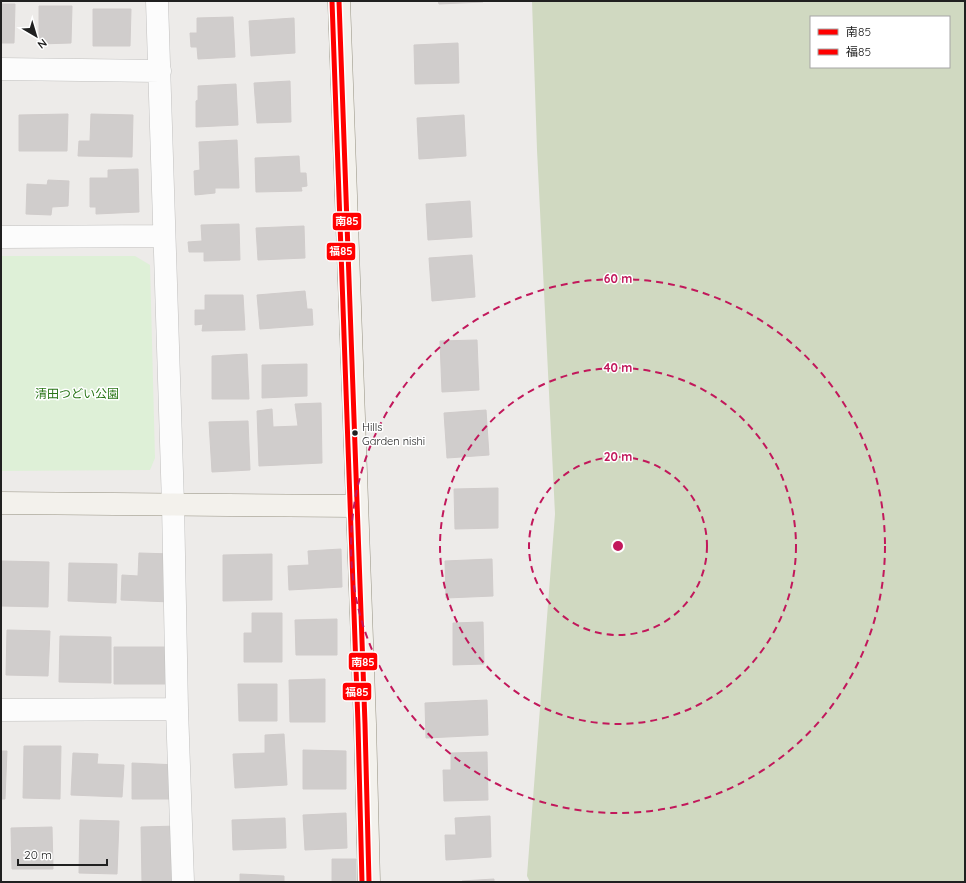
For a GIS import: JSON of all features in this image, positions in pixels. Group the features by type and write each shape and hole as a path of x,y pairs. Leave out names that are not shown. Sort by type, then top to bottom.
{"street":[{"path":"157,1 183,882"},
{"path":"339,1 365,724 368,882"},
{"path":"1,69 160,71"},
{"path":"1,237 164,236"},
{"path":"1,503 357,506"},
{"path":"1,710 177,710"}],"green space":[{"path":"532,1 965,1 965,882 530,882 527,876 555,514 537,150"},
{"name":"清田つどい公園","path":"1,256 135,256 150,265 155,458 150,470 1,471"}],"building":[{"path":"438,1 483,1 483,2 439,4"},
{"path":"1,4 15,4 14,43 1,43"},
{"path":"39,6 72,6 71,43 39,44"},
{"path":"93,9 131,9 130,46 93,46"},
{"path":"233,17 235,57 198,59 197,47 191,47 190,33 197,33 197,18"},
{"path":"294,18 295,53 251,56 249,21"},
{"path":"458,43 459,83 415,84 414,45"},
{"path":"290,81 291,122 257,123 254,83"},
{"path":"236,84 238,125 196,127 196,101 198,100 198,86"},
{"path":"68,114 67,151 19,151 19,115"},
{"path":"91,114 133,115 132,157 78,156 79,141 90,141"},
{"path":"464,115 466,156 419,159 417,118"},
{"path":"237,140 239,188 215,188 215,193 195,195 194,171 200,170 199,142"},
{"path":"299,156 300,173 306,173 307,186 301,187 302,191 256,192 255,158"},
{"path":"138,169 139,212 96,214 96,207 90,207 90,178 108,178 108,170"},
{"path":"48,180 69,181 68,206 52,207 51,215 26,214 27,184 47,185"},
{"path":"470,201 472,237 428,240 426,204"},
{"path":"239,224 240,260 204,261 204,252 189,252 188,242 202,241 201,225"},
{"path":"304,226 305,258 258,260 256,228"},
{"path":"472,255 475,297 432,301 429,258"},
{"path":"305,291 307,309 312,309 313,325 260,329 257,295"},
{"path":"205,295 243,295 245,330 202,331 203,324 195,325 195,310 205,310"},
{"path":"477,340 479,390 442,392 440,341"},
{"path":"247,354 249,399 212,399 212,356"},
{"path":"307,364 307,396 262,398 262,365"},
{"path":"321,403 322,463 259,466 257,411 272,409 273,427 298,426 295,404"},
{"path":"486,410 489,455 447,458 444,413"},
{"path":"248,421 250,470 212,472 209,422"},
{"path":"498,488 498,528 455,529 454,489"},
{"path":"341,549 342,587 289,590 288,566 309,565 308,551"},
{"path":"139,553 172,554 171,602 121,600 122,575 138,576"},
{"path":"272,554 272,600 223,601 223,555"},
{"path":"492,559 493,596 446,598 445,561"},
{"path":"1,561 49,562 48,607 1,606"},
{"path":"69,563 117,564 116,603 68,601"},
{"path":"252,613 282,613 282,662 244,662 244,633 252,633"},
{"path":"337,619 337,655 296,655 295,620"},
{"path":"483,622 484,664 453,665 453,623"},
{"path":"7,630 50,631 48,676 6,675"},
{"path":"60,636 111,637 111,683 59,682"},
{"path":"114,647 168,647 168,684 114,684"},
{"path":"325,679 325,722 290,722 289,680"},
{"path":"238,684 277,684 277,721 239,721"},
{"path":"487,700 488,735 426,738 425,703"},
{"path":"284,734 287,785 235,788 233,754 265,753 265,735"},
{"path":"24,746 61,746 60,799 23,798"},
{"path":"303,750 346,751 346,789 303,789"},
{"path":"1,751 7,751 5,799 1,799"},
{"path":"487,752 488,800 444,801 443,770 451,770 451,753"},
{"path":"73,753 98,754 97,764 124,765 122,797 71,795"},
{"path":"132,763 178,765 176,799 132,799"},
{"path":"346,813 347,848 305,850 303,815"},
{"path":"490,816 491,857 446,860 445,835 456,835 455,818"},
{"path":"285,818 286,848 233,850 232,820"},
{"path":"80,820 119,821 117,874 79,873"},
{"path":"178,826 179,882 142,882 141,827"},
{"path":"52,827 53,869 12,869 11,828"},
{"path":"332,859 356,859 356,881 332,881"},
{"path":"240,874 284,876 284,882 240,882"},
{"path":"494,879 494,882 462,882 462,881"}],"transit line":[{"name":"福85","path":"332,1 358,724 362,882"},
{"name":"南85","path":"339,1 365,724 369,882"}],"place":[{"name":"Hills Garden nishi","path":"355,433"}]}
